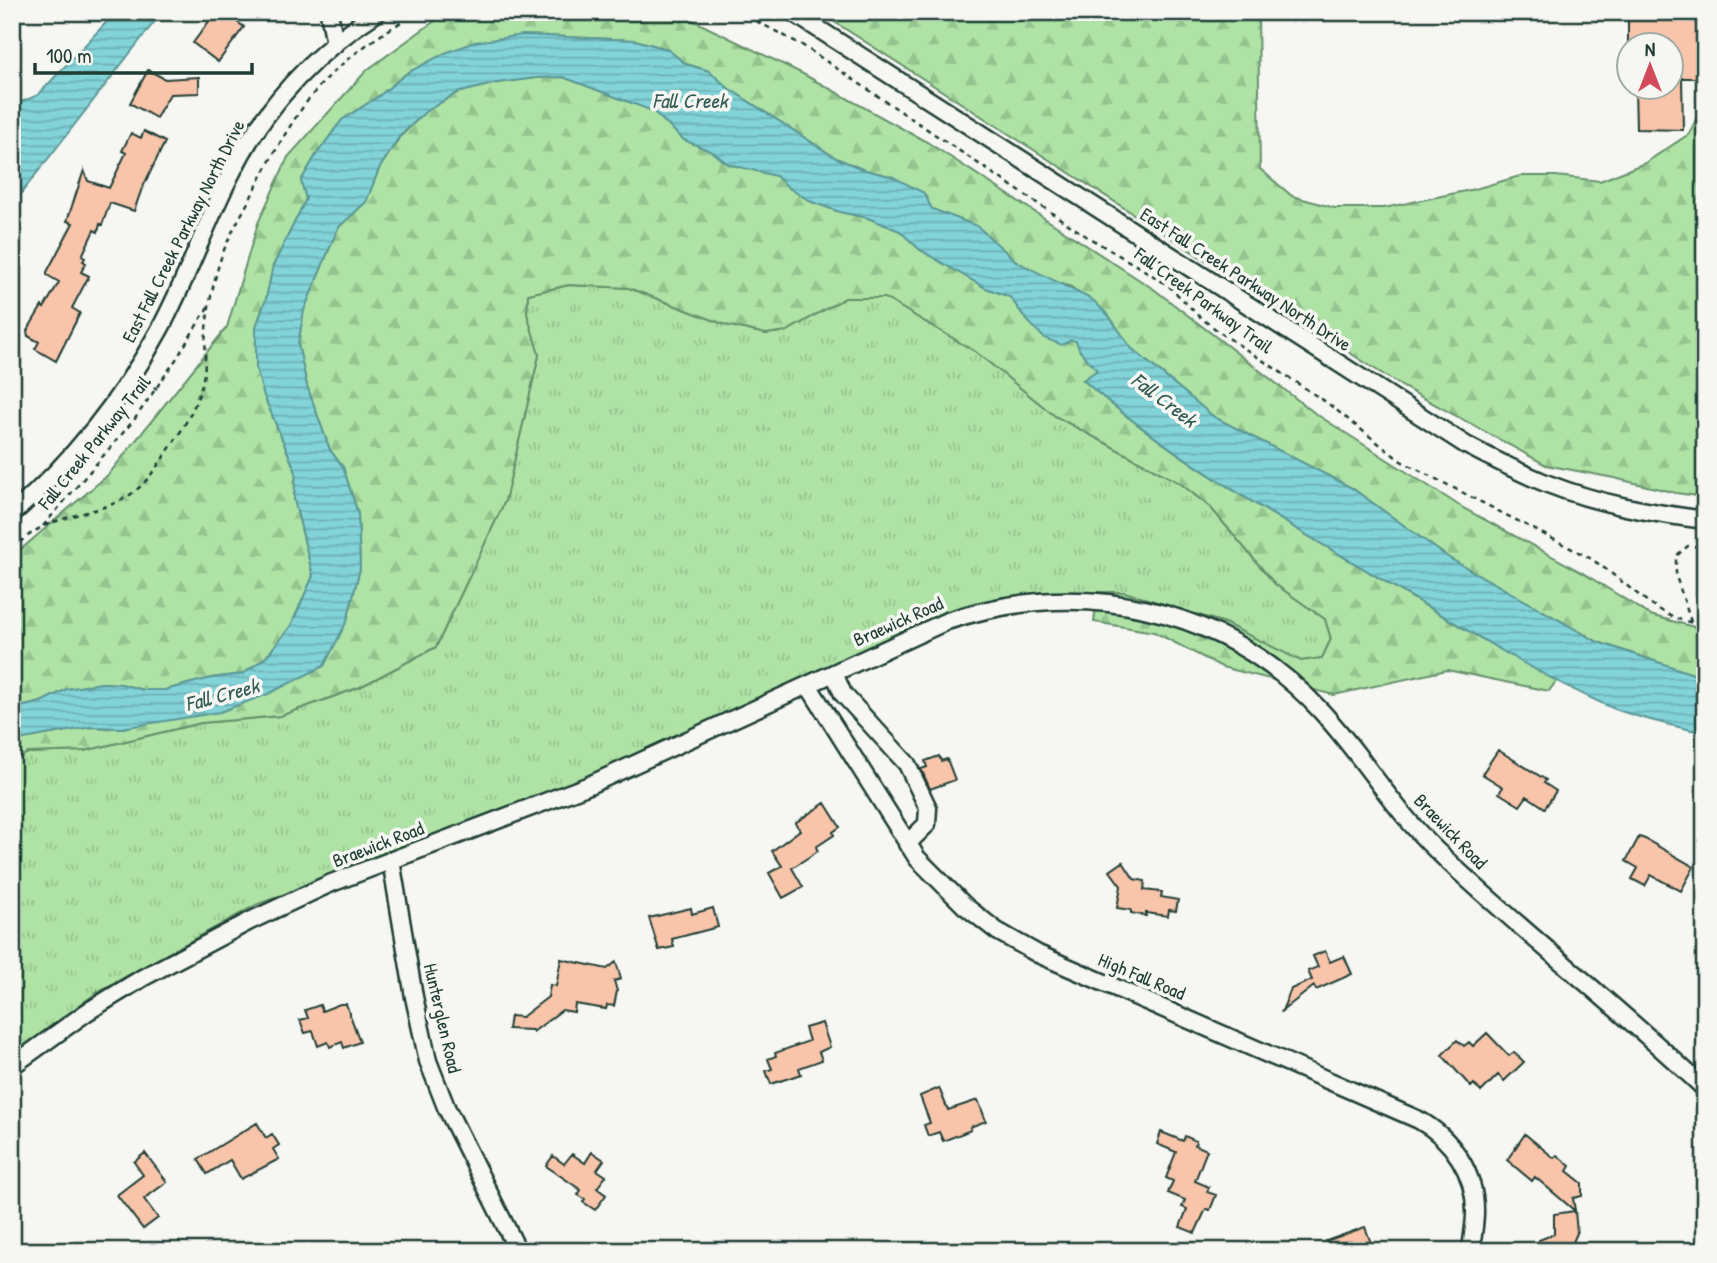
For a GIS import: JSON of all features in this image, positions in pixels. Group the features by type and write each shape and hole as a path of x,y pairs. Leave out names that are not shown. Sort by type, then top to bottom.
{"street":[{"path":"329,12 335,44"},
{"name":"East Fall Creek Parkway North Drive","path":"12,514 56,473 104,417 122,391 173,303 230,175 248,142 287,89 335,44 378,12"},
{"name":"East Fall Creek Parkway North Drive","path":"792,12 1466,445 1516,471 1560,488 1625,508 1705,520"},
{"name":"Braewick Road","path":"12,1066 87,1012 179,958 304,895 587,786 947,621 1031,601 1072,600 1125,605 1177,618 1214,634 1261,660 1304,695 1338,730 1418,833 1705,1089"},
{"path":"834,673 848,701 907,764 928,808 927,824 907,844"},
{"name":"High Fall Road","path":"808,685 907,844 926,868 964,906 997,931 1028,948 1419,1120 1435,1131 1458,1156 1473,1192 1475,1213 1471,1251"},
{"name":"Hunterglen Road","path":"391,860 414,998 428,1061 446,1107 518,1251"}],"path":[{"name":"Fall Creek Parkway Trail","path":"43,527 124,500 151,474 193,409 199,394 205,365 206,323 219,263 272,156 306,105 330,76 357,53 418,12"},
{"name":"Fall Creek Parkway Trail","path":"739,12 802,46 1075,229 1160,281 1229,339 1335,408 1401,461 1588,557 1610,570 1674,618 1705,626"},
{"name":"Fall Creek Parkway Trail","path":"12,548 43,527 134,420 170,368 210,302"},
{"path":"1691,622 1676,576 1676,556 1688,546 1705,547"}],"green space":[{"path":"447,12 657,12 684,16 803,74 927,142 1155,290 1316,414 1463,508 1583,573 1650,615 1705,630 1705,678 1598,642 1449,558 1352,488 1214,417 1131,348 1109,316 1071,287 1045,278 1017,262 977,226 932,209 893,177 862,169 836,158 728,88 709,71 686,64 667,49 635,40 523,35 407,73 379,96 342,120 301,181 306,199 273,266 266,299 256,327 264,396 296,472 294,499 313,576 291,626 266,657 243,674 211,678 165,690 143,690 121,684 102,683 68,689 41,702 12,709 12,557 109,474 227,327 258,223 288,157 367,70"},
{"path":"819,12 1258,12 1260,169 1292,196 1335,208 1384,208 1475,189 1520,176 1556,176 1600,181 1645,163 1689,134 1705,101 1705,497 1546,465 1403,387"},
{"path":"563,77 653,111 684,140 713,152 728,164 777,176 789,188 812,202 868,218 900,231 919,249 986,288 1010,297 1026,319 1076,341 1080,351 1098,370 1083,380 1184,458 1291,526 1557,680 1549,691 1447,670 1334,695 1222,667 1154,632 1094,622 1098,592 1124,592 1224,623 1301,661 1322,658 1331,639 1325,619 1275,584 1211,508 1180,483 1055,416 976,352 885,298 845,298 787,331 766,334 726,325 629,288 569,285 528,294 527,314 539,355 505,501 436,647 360,687 280,716 201,723 84,751 28,753 12,761 12,741 90,727 122,728 166,719 347,621 360,568 358,514 343,467 330,450 307,386 298,344 304,310 338,228 366,202 379,169 400,137 425,112 457,93 497,83"},
{"path":"569,285 629,288 726,325 766,334 787,331 845,298 885,298 976,352 1055,416 1180,483 1211,508 1275,584 1325,619 1331,639 1322,658 1301,661 1224,623 1124,592 1041,592 979,603 552,792 256,905 96,993 12,1056 12,761 27,753 84,751 201,723 280,716 360,687 436,647 505,501 539,355 527,314 528,294"}],"water":[{"path":"116,12 162,12 12,205 12,106 38,95"},
{"name":"Fall Creek","path":"523,35 635,40 667,49 686,64 709,71 728,88 836,158 862,169 893,177 924,193 932,209 977,226 1017,262 1093,300 1109,316 1131,348 1214,417 1352,488 1449,558 1598,642 1705,678 1705,733 1618,710 1579,693 1468,631 1230,488 1154,437 1083,380 1097,370 1080,351 1076,341 1071,340 1062,345 1044,338 1010,297 986,288 919,249 900,231 868,218 812,202 789,188 776,176 728,164 713,152 684,140 653,111 563,77 497,83 457,93 425,112 399,137 379,169 366,202 338,228 304,310 298,344 307,386 330,450 343,467 358,514 360,568 347,621 324,666 268,694 220,712 122,728 90,727 12,741 12,709 41,702 67,689 102,683 121,684 143,690 165,690 211,678 243,674 266,657 291,626 313,576 294,499 296,472 264,396 256,368 256,327 266,299 273,266 306,199 301,181 342,120 379,96 407,73 445,53 475,42"}],"building":[{"path":"216,12 224,12 244,27 218,62 193,43"},
{"path":"1628,12 1697,12 1697,78 1686,78 1686,32 1628,32"},
{"path":"148,70 165,79 199,77 199,93 170,94 156,118 130,103"},
{"path":"1635,102 1682,102 1683,130 1636,129"},
{"path":"144,131 165,142 134,211 110,203 98,232 94,230 82,256 86,263 81,272 89,276 72,308 80,313 56,361 35,349 39,342 28,336 27,331 59,282 47,275 47,272 73,223 67,221 84,170 88,181 109,188 126,153 122,151 131,133 141,138"},
{"path":"1498,750 1546,780 1544,783 1556,791 1545,808 1527,796 1520,806 1499,793 1503,787 1482,774"},
{"path":"939,756 941,761 947,759 955,780 930,789 921,769 927,767 925,761"},
{"path":"825,803 840,827 833,832 834,835 816,847 818,851 792,868 803,887 783,898 769,873 782,866 772,851 800,830 795,823"},
{"path":"1639,837 1694,867 1681,891 1651,875 1645,886 1632,879 1638,868 1626,861"},
{"path":"1123,862 1134,879 1145,881 1144,890 1162,892 1161,897 1178,900 1176,911 1169,910 1168,916 1146,913 1146,916 1117,908 1121,886 1110,871"},
{"path":"691,908 692,914 713,908 718,927 672,939 674,947 659,950 649,918"},
{"path":"1325,951 1330,962 1344,956 1352,974 1316,990 1314,986 1282,1011 1291,989 1312,980 1308,971 1318,967 1313,956"},
{"path":"561,959 607,969 616,962 621,979 614,981 617,991 614,1006 607,1005 606,1009 575,1004 574,1012 562,1010 533,1032 508,1029 510,1016 522,1017 548,997 550,985 556,986"},
{"path":"346,1004 360,1042 344,1048 342,1042 330,1047 328,1042 318,1046 313,1031 305,1033 300,1020 308,1018 305,1010 320,1005 322,1011"},
{"path":"822,1023 830,1047 819,1052 822,1060 799,1068 801,1074 771,1084 766,1071 772,1069 768,1059 776,1056 775,1053 809,1041 805,1028"},
{"path":"1487,1033 1509,1056 1514,1052 1524,1062 1504,1081 1498,1075 1481,1092 1474,1084 1471,1087 1442,1055 1457,1040 1464,1046 1469,1042 1473,1046"},
{"path":"939,1088 948,1110 978,1100 986,1121 943,1141 939,1132 928,1136 924,1125 930,1123 920,1096"},
{"path":"257,1123 266,1138 272,1134 279,1145 273,1149 279,1159 241,1179 230,1160 207,1174 198,1159"},
{"path":"1161,1132 1183,1141 1185,1136 1196,1141 1195,1145 1207,1150 1195,1181 1209,1187 1207,1192 1216,1195 1195,1233 1180,1227 1187,1209 1182,1207 1185,1200 1168,1193 1173,1181 1166,1178 1176,1152 1157,1144"},
{"path":"1525,1134 1554,1158 1557,1155 1570,1166 1567,1171 1582,1183 1582,1196 1573,1198 1575,1211 1535,1177 1532,1181 1507,1160"},
{"path":"592,1152 604,1160 597,1170 606,1176 597,1188 606,1195 595,1210 578,1195 581,1190 546,1166 553,1156 564,1164 572,1154 585,1163"},
{"path":"145,1153 167,1182 144,1199 158,1218 143,1229 117,1195 143,1175 134,1162"},
{"path":"1575,1211 1577,1233 1570,1249 1543,1251 1539,1240 1554,1234 1554,1214"},
{"path":"1365,1227 1374,1251 1351,1251 1350,1247 1330,1251 1326,1241"}]}
